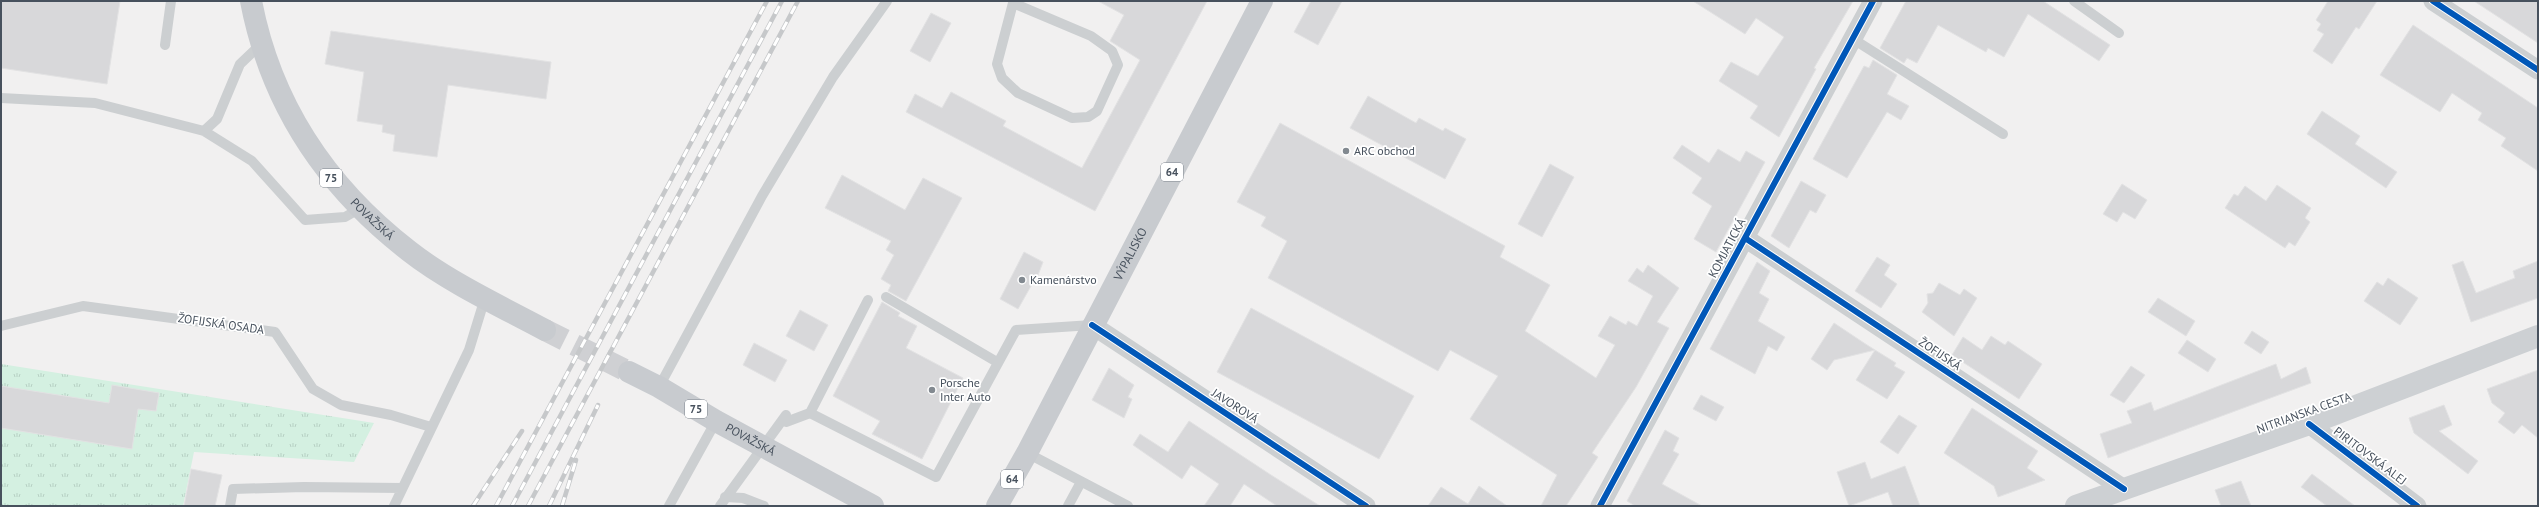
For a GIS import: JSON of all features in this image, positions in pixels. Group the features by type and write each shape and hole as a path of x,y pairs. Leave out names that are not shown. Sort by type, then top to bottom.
{"main road":[{"name":"POVAŽSKÁ","path":"251,1 260,44 290,114 310,149 333,181 359,209 409,252 485,298 545,330"},
{"name":"VÝPALISKO","path":"997,506 1027,453 1092,325 1262,1"},
{"name":"NITRIANSKA CESTA","path":"2076,506 2309,424 2538,336"},
{"name":"POVAŽSKÁ","path":"629,372 659,387 716,421 873,506"}],"street":[{"name":"KOMJATICKÁ","path":"1600,506 1873,1"},
{"path":"2433,1 2538,70"},
{"name":"ŽOFIJSKÁ","path":"1745,238 2124,489"},
{"name":"JAVOROVÁ","path":"1092,325 1366,506"},
{"name":"PIRITOVSKÁ ALEJ","path":"2309,424 2418,506"}],"lane":[{"path":"165,45 171,1"},
{"path":"659,387 762,196 833,77 887,1"},
{"path":"2074,1 2119,33"},
{"path":"1013,2 1091,36 1112,51 1118,65 1097,111 1088,117 1072,118 1018,93 1002,78 997,64 1013,2"},
{"path":"1853,39 2003,134"},
{"path":"204,131 217,119 240,64 260,44"},
{"path":"1,98 95,103 204,131 252,161 305,220 345,217 359,209"},
{"path":"886,297 999,358"},
{"path":"394,506 469,350 485,298"},
{"path":"723,502 786,415 786,422 810,413 868,300"},
{"name":"ŽOFIJSKÁ OSADA","path":"1,326 83,306 275,332 313,389 341,405 391,415 431,427"},
{"path":"810,413 936,476 999,358 1016,330 1092,325"},
{"path":"669,506 716,421"},
{"path":"1027,453 1128,506"},
{"path":"1068,506 1082,482"},
{"path":"230,506 233,489 304,487 402,488"},
{"path":"723,502 743,498 764,506"}],"green space":[{"path":"1,364 374,423 354,462 194,452 183,506 1,506"}],"building":[{"path":"1,1 120,1 107,84 1,68"},
{"path":"1098,1 1207,1 1095,211 906,112 915,94 942,108 951,92 1006,121 1003,126 1082,168 1140,60 1110,41 1124,15"},
{"path":"1311,1 1342,1 1318,45 1294,32"},
{"path":"1693,1 1853,1 1814,68 1816,69 1779,137 1750,118 1758,106 1719,81 1731,62 1758,76 1784,37 1756,18 1745,34"},
{"path":"1906,1 2043,1 2110,45 2099,61 2028,14 2004,57 1988,48 1986,52 1938,25 1917,63 1907,58 1904,63 1880,48"},
{"path":"2328,1 2377,1 2359,29 2356,27 2332,64 2313,51 2324,34 2317,30 2321,24 2316,20"},
{"path":"2474,1 2538,1 2538,43"},
{"path":"931,13 951,23 930,62 910,51"},
{"path":"2413,25 2538,108 2538,171 2501,146 2506,138 2478,120 2482,113 2452,93 2440,112 2380,75"},
{"path":"331,31 551,62 546,99 448,85 437,157 393,151 395,135 382,132 383,125 357,121 364,72 325,64"},
{"path":"1873,60 1897,75 1887,94 1909,106 1901,120 1887,112 1847,178 1813,159 1864,66 1869,68"},
{"path":"1368,96 1416,123 1419,118 1443,131 1445,128 1466,139 1445,179 1350,128"},
{"path":"2322,111 2360,136 2355,144 2397,172 2386,188 2307,134"},
{"path":"1280,123 1505,246 1500,257 1550,285 1525,331 1596,378 1615,345 1598,336 1610,316 1626,325 1628,321 1637,326 1653,296 1628,281 1637,268 1643,273 1648,265 1679,288 1657,322 1669,328 1636,387 1592,453 1598,457 1566,506 1541,506 1557,475 1470,419 1498,376 1450,350 1438,371 1268,278 1287,241 1261,226 1266,217 1237,202"},
{"path":"1682,145 1709,163 1718,149 1740,162 1746,151 1765,162 1716,252 1694,239 1712,206 1692,193 1702,178 1673,158"},
{"path":"1550,164 1574,177 1542,237 1518,224"},
{"path":"842,175 905,210 923,178 962,198 906,301 888,291 891,285 881,279 894,255 886,250 891,241 825,208"},
{"path":"1801,181 1826,195 1816,213 1810,210 1789,248 1771,236"},
{"path":"2122,184 2147,200 2135,219 2123,212 2117,222 2103,214"},
{"path":"2277,185 2311,208 2305,218 2310,222 2295,246 2289,242 2285,248 2225,208 2234,194 2238,196 2245,186 2266,201"},
{"name":"Kamenárstvo","path":"1024,252 1043,262 1035,283 1031,286 1018,309 1000,299"},
{"path":"1877,257 1890,265 1884,275 1897,284 1881,308 1855,291"},
{"path":"2463,261 2476,293 2515,278 2513,271 2538,261 2538,298 2471,322 2452,265"},
{"path":"1757,262 1770,271 1759,293 1769,299 1758,321 1785,337 1777,351 1768,346 1755,374 1710,349"},
{"path":"2388,278 2418,298 2400,325 2364,301 2377,282 2383,286"},
{"path":"1939,283 1960,295 1964,289 1977,298 1954,336 1922,312 1928,303 1927,294 1933,293"},
{"path":"2158,298 2195,321 2186,336 2148,312"},
{"path":"882,302 900,313 898,316 917,326 906,348 963,378 922,459 872,434 880,421 833,396"},
{"path":"1251,308 1414,396 1379,459 1217,372"},
{"path":"800,310 828,325 814,351 786,336"},
{"path":"1834,323 1875,350 1834,360 1827,370 1811,359"},
{"path":"2252,331 2269,342 2261,354 2244,343"},
{"path":"1991,336 2005,345 2008,341 2042,364 2019,399 1952,355 1963,337 1982,350"},
{"path":"2187,340 2216,359 2208,372 2178,353"},
{"path":"754,343 787,360 775,382 743,365"},
{"path":"1875,350 1896,363 1894,366 1905,372 1887,399 1856,380"},
{"path":"2276,364 2281,379 2306,367 2311,383 2108,458 2100,434 2132,423 2127,411 2151,402 2154,411"},
{"path":"2131,366 2145,375 2124,403 2110,395"},
{"path":"1109,368 1134,385 1128,397 1132,399 1124,418 1092,400"},
{"path":"2538,370 2538,438 2522,425 2514,434 2498,422 2505,413 2492,403 2487,389"},
{"path":"112,385 159,393 156,411 138,409 132,449 1,428 1,386 109,403"},
{"path":"1701,395 1724,407 1716,421 1693,409"},
{"path":"2444,405 2452,425 2439,431 2478,461 2468,474 2414,433 2409,418"},
{"path":"1972,408 2038,451 2027,468 2045,480 1998,497 1994,486 1944,453"},
{"path":"1899,415 1917,426 1898,454 1880,442"},
{"path":"1189,421 1320,506 1277,506 1244,484 1230,506 1204,506 1219,484 1191,465 1182,479 1133,445 1140,434 1168,452"},
{"path":"1665,430 1679,438 1673,451 1679,454 1662,484 1702,506 1635,506 1627,501"},
{"path":"1865,462 1871,479 1905,466 1920,506 1893,506 1888,492 1849,506 1837,472"},
{"path":"191,469 222,475 215,506 184,506"},
{"path":"2312,474 2355,506 2327,506 2301,487"},
{"path":"2241,481 2251,506 2221,506 2215,490"},
{"path":"1479,486 1507,506 1428,506 1441,487 1468,504"}],"tunnel":[{"path":"545,330 629,372"}],"railway":[{"path":"496,506 767,1"},
{"path":"512,506 782,1"},
{"path":"528,506 798,1"},
{"path":"549,506 598,405"},
{"path":"473,506 522,431"},
{"path":"562,506 576,460"}],"cycle path":[{"path":"1600,506 1873,1"},
{"path":"2433,1 2538,70"},
{"path":"1745,238 2124,489"},
{"path":"1092,325 1366,506"},
{"path":"2309,424 2417,506"}],"place":[{"name":"ARC obchod","path":"1346,151"},
{"name":"Kamenárstvo","path":"1022,280"},
{"name":"Porsche Inter Auto","path":"932,390"}]}
